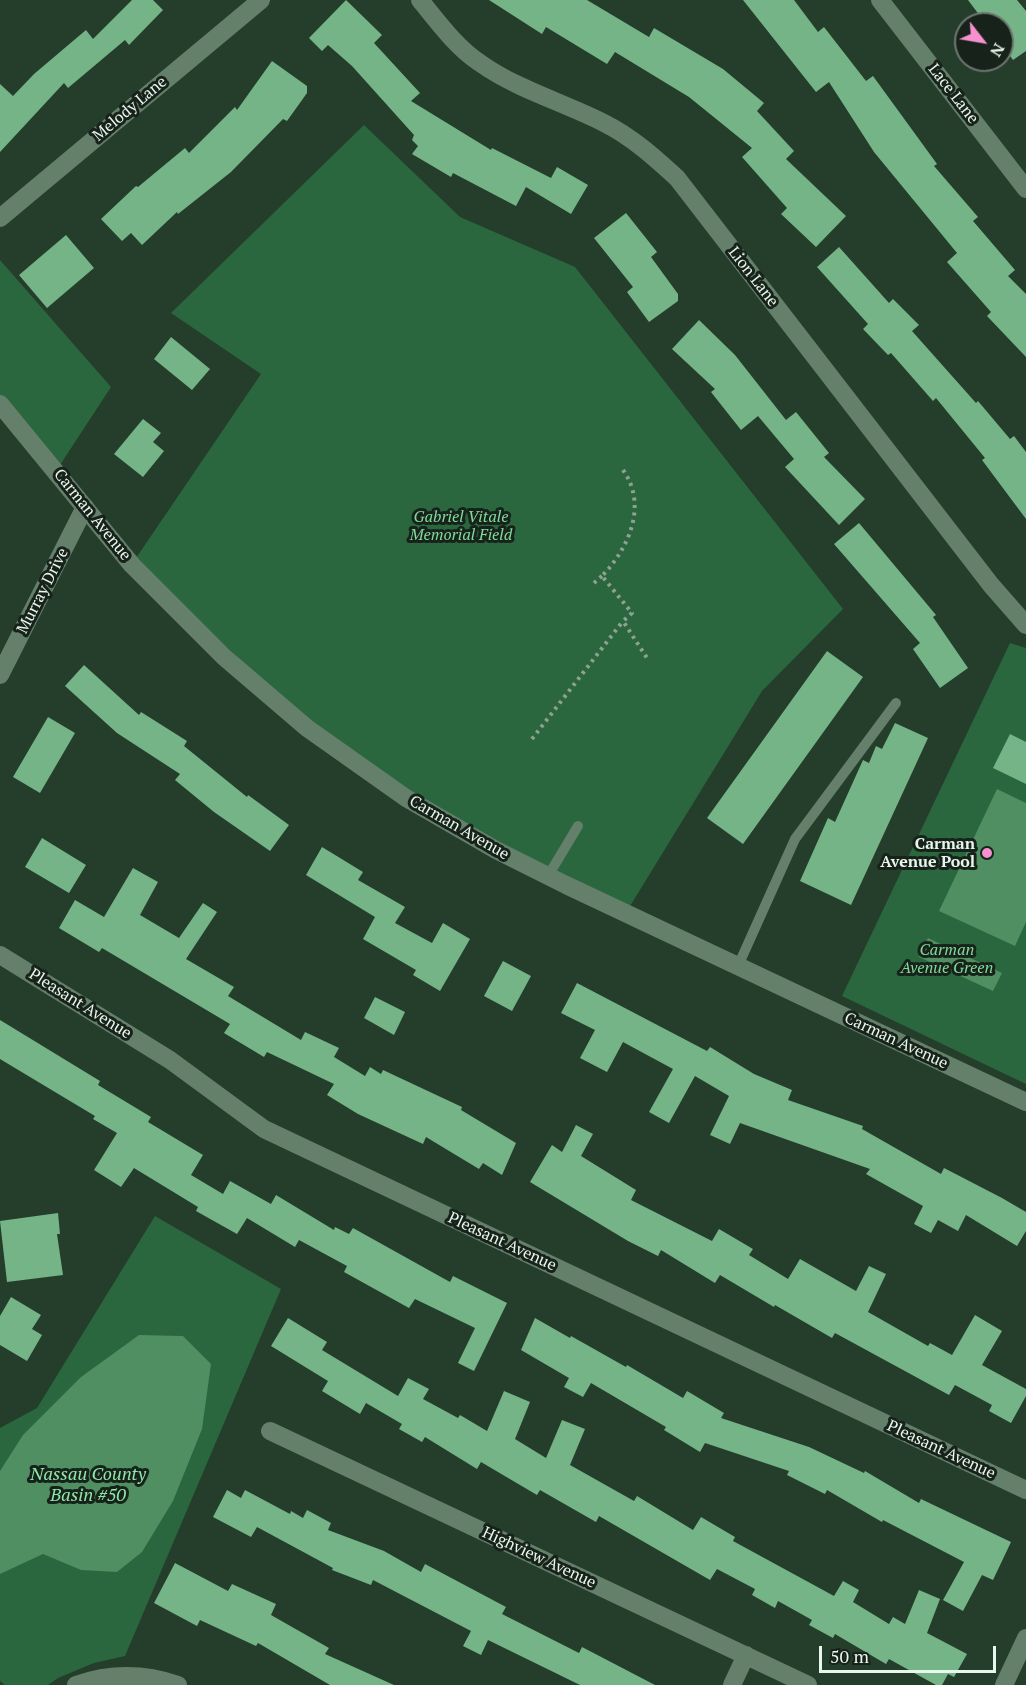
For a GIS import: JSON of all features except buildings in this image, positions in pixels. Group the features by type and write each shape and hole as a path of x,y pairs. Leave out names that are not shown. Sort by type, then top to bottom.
{"street":[{"name":"Melody Lane","path":"0,218 239,6 261,0"},
{"name":"Lion Lane","path":"420,0 443,29 478,63 527,91 604,123 644,148 677,178 991,585 1026,625"},
{"name":"Lace Lane","path":"880,0 1026,189"},
{"name":"Carman Avenue","path":"0,404 132,565 224,657 307,728 406,798 496,850 548,876 1026,1102"},
{"name":"Murray Drive","path":"0,675 86,507"},
{"name":"Pleasant Avenue","path":"0,955 170,1060 264,1129 1026,1490"},
{"name":"Highview Avenue","path":"270,1431 808,1685"},
{"path":"1004,1685 1026,1638"},
{"path":"732,1685 746,1655"},
{"path":"76,1685 99,1678 126,1675 159,1679 178,1685"}],"lane":[{"path":"738,966 795,839 896,703"},
{"path":"548,876 578,826"}],"path":[{"path":"594,583 619,557 629,540 634,516 632,482 623,470"},
{"path":"532,739 623,621 632,613 602,576"},
{"path":"623,621 646,658"}],"green space":[{"name":"Gabriel Vitale Memorial Field","path":"364,125 460,217 575,267 843,609 762,691 627,911 406,794 306,721 134,561 261,374 171,313"},
{"path":"0,260 111,387 58,468 0,399"},
{"name":"Carman Avenue Green","path":"1010,643 1026,648 1026,1084 842,996"},
{"path":"155,1216 281,1289 125,1656 94,1663 58,1678 48,1685 5,1685 0,1681 0,1428 37,1408"}],"water":[{"path":"997,789 1026,803 1026,922 1015,946 939,911"},
{"path":"928,938 1002,973 993,991 919,957"},
{"name":"Nassau County Basin #50","path":"139,1335 183,1336 211,1364 202,1429 173,1501 142,1552 117,1572 81,1570 43,1554 0,1574 0,1471 23,1435 81,1377"}],"place":[{"name":"Carman Avenue Pool","path":"987,853"}]}
